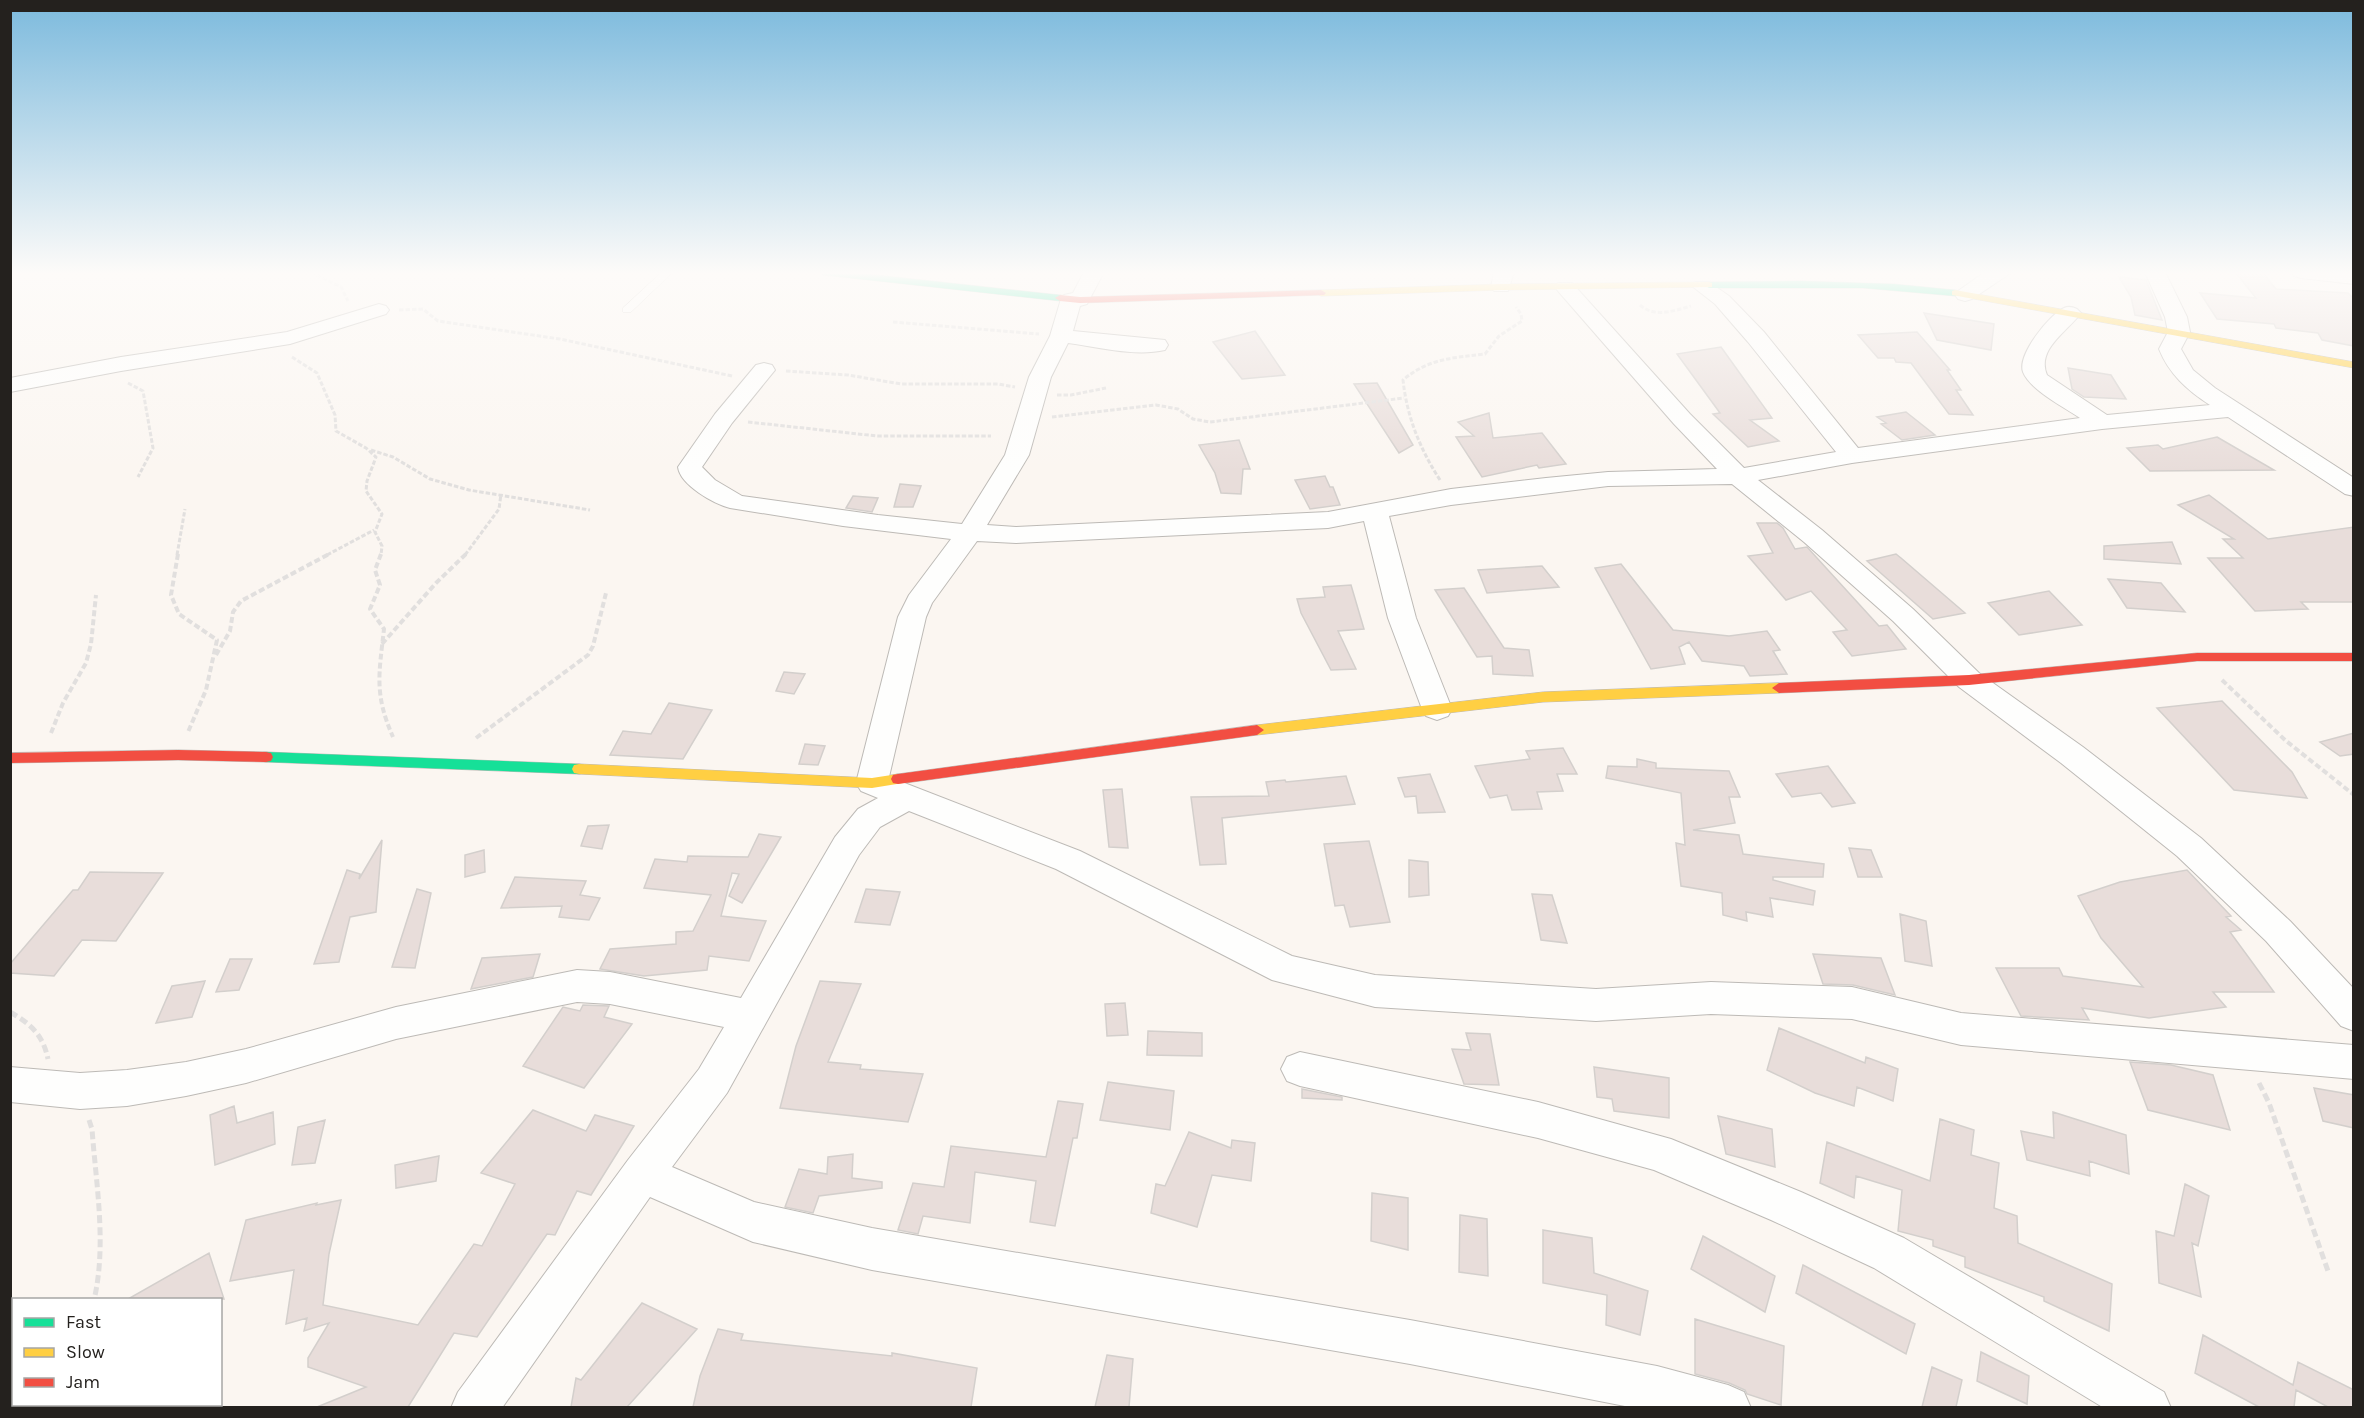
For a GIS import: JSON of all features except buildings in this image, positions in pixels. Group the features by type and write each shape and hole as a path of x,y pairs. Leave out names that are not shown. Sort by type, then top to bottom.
{"street":[{"path":"10,385 282,338"},
{"path":"872,783 912,617 931,583 969,533 1017,455 1040,377 1060,338"},
{"path":"1078,338 1133,345 1157,345"},
{"path":"1610,338 1682,419 1738,476 1813,536 1885,599 1970,680 2072,755 2189,847 2278,931 2354,1015"},
{"path":"1757,338 1852,456"},
{"path":"2048,338 2038,350 2032,363 2038,379 2102,422"},
{"path":"2176,338 2170,349 2175,362 2185,375 2231,410 2354,489"},
{"path":"2212,338 2354,365"},
{"path":"764,370 723,419 689,469 695,476 730,501 857,520 969,533 1016,535 1328,520 1451,497 1608,479 1738,476 1852,456 2102,422 2231,410"},
{"path":"1375,512 1402,618 1437,709"},
{"path":"10,758 178,755 407,761 872,783 1307,723 1543,697 1970,680 2197,657 2354,657"},
{"path":"872,783 1068,860 1285,969 1375,991 1596,1005 1711,998 1852,1003 1961,1029 2354,1062"},
{"path":"474,1407 642,1174 713,1081 847,846 869,818 907,796"},
{"path":"10,1084 67,1088 127,1088 236,1068 396,1023 578,986 610,988 751,1016"},
{"path":"1300,1069 1539,1120 1657,1152 1786,1206 1889,1253 2127,1402"},
{"path":"642,1174 753,1222 872,1249 1410,1342 1657,1389 1728,1407"}],"path":[{"path":"554,338 723,375 745,377 764,370 848,375 876,381 911,384 998,384 1034,399 1057,417 1139,406 1169,406 1193,419 1205,422 1404,398"},
{"path":"1451,497 1419,446 1404,398 1403,380 1418,368 1434,361 1478,357 1485,354 1497,338"},
{"path":"266,341 317,372 335,415 336,431 368,449 393,457 430,479 469,490 590,510"},
{"path":"125,382 143,392 153,448 138,477"},
{"path":"1034,399 1106,388"},
{"path":"723,419 877,436 991,436"},
{"path":"213,660 230,631 233,612 241,601 375,530 382,514 378,504 368,495 366,489 376,457 368,449"},
{"path":"382,645 436,583 462,560 481,531 500,509 501,494"},
{"path":"178,755 207,690 217,640 179,614 171,595 185,509"},
{"path":"375,530 382,543 383,553 375,570 380,585 370,609 384,629 376,678 377,695 392,735 407,761"},
{"path":"442,764 588,655 593,646 606,592"},
{"path":"33,757 52,732 63,703 86,663 91,644 96,595"},
{"path":"2197,657 2285,740 2354,795"},
{"path":"10,1012 35,1027 45,1042 67,1088 92,1129 98,1248 97,1291 94,1298"},
{"path":"2244,1053 2269,1103 2328,1271"}],"traffic: fast":[{"path":"266,757 579,769"}],"traffic: slow":[{"path":"2209,338 2354,365"},
{"path":"1257,730 1543,697 1779,688"},
{"path":"579,769 872,783 898,779"}],"traffic: jam":[{"path":"1779,688 1969,680 2197,657 2354,657"},
{"path":"898,779 1257,730"},
{"path":"10,758 178,755 266,757"}]}
